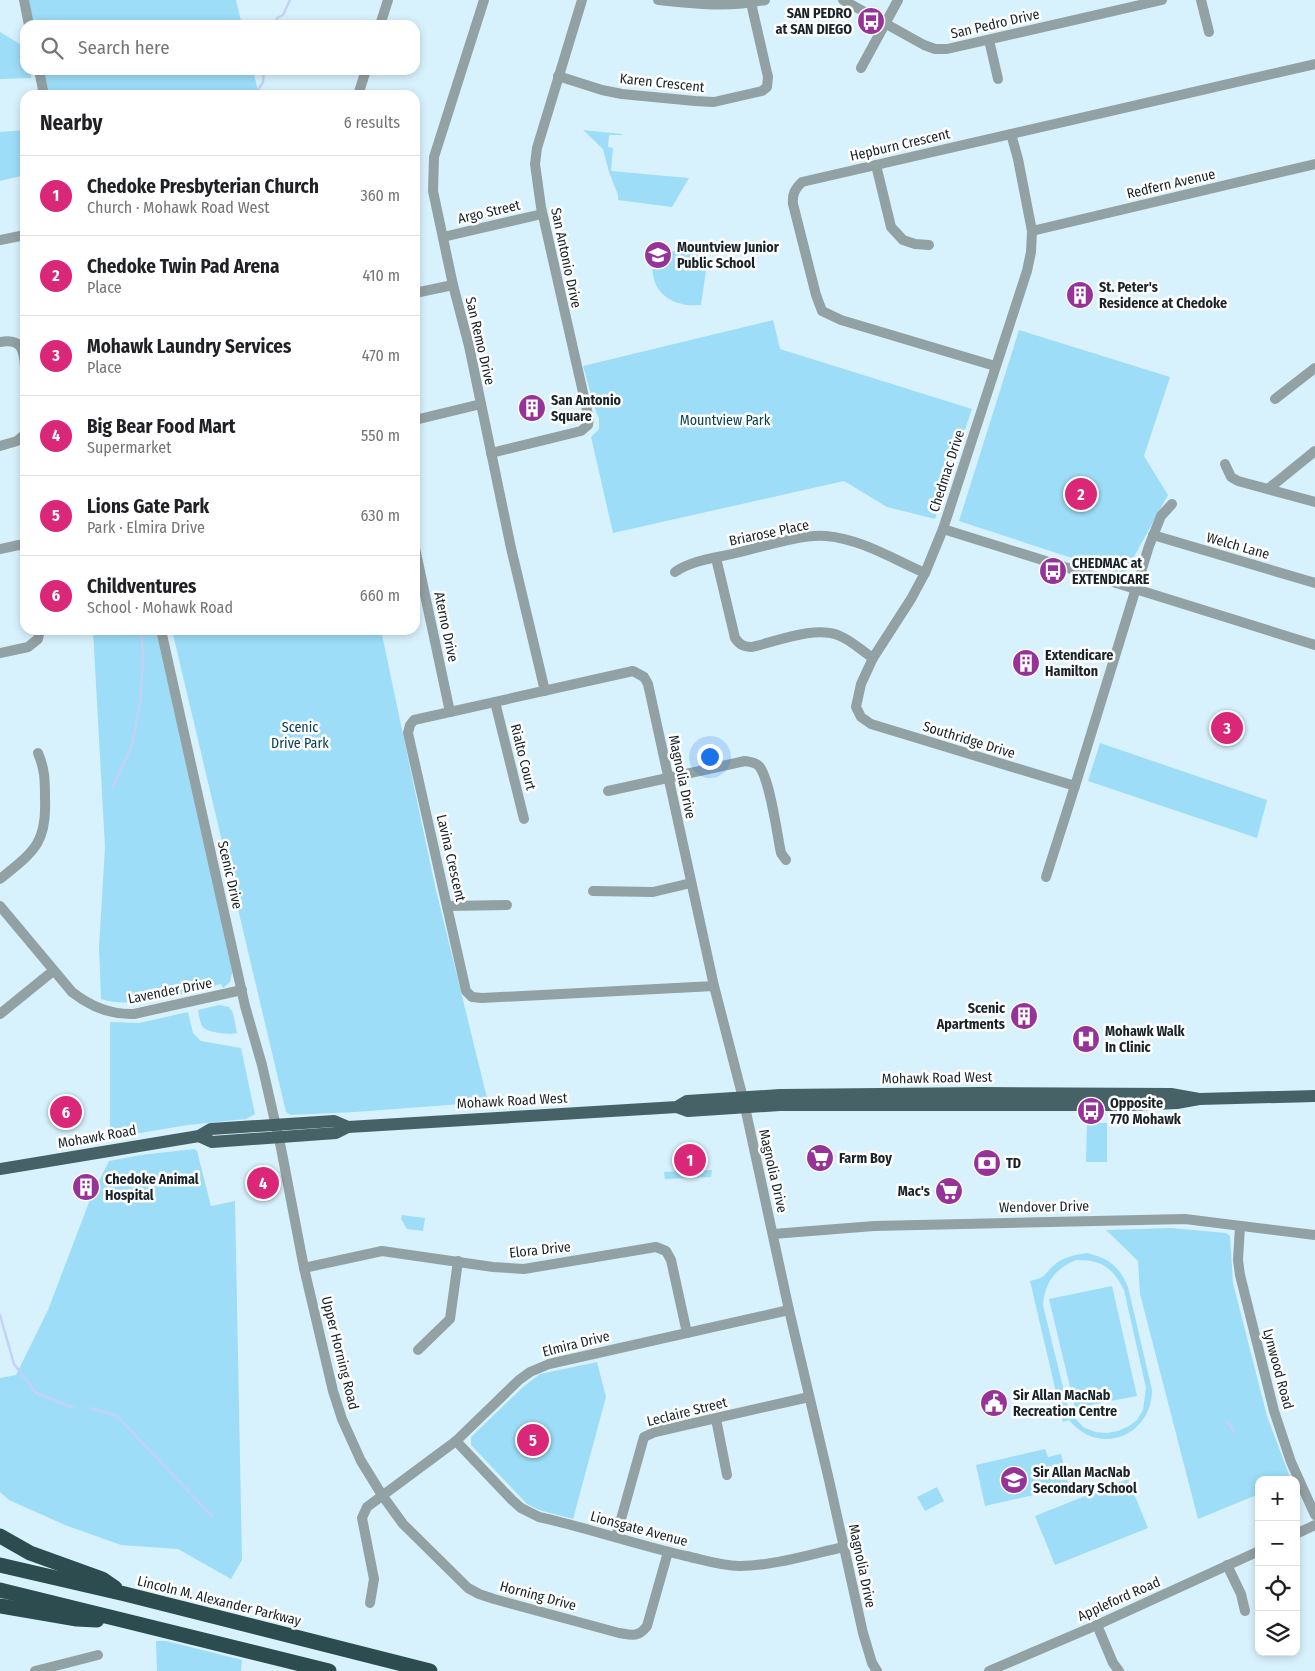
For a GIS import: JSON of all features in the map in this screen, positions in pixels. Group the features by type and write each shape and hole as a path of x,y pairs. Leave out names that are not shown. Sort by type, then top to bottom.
{"highway":[{"path":"0,1536 30,1553 102,1579 125,1594"},
{"name":"Lincoln M. Alexander Parkway","path":"0,1565 125,1594 430,1671"},
{"path":"0,1590 329,1671"},
{"path":"0,1606 77,1619 130,1622"}],"main road":[{"path":"965,1106 981,1093"},
{"name":"Mohawk Road West","path":"278,1137 336,1133 348,1127 677,1107 688,1111 744,1103 780,1095 1171,1094 1199,1099"},
{"name":"Mohawk Road West","path":"744,1103 780,1106 1129,1105 1177,1103 1199,1099 1313,1097"},
{"name":"Mohawk Road West","path":"275,1124 334,1121 348,1127"},
{"name":"Mohawk Road","path":"0,1169 199,1136 211,1129 275,1124"},
{"name":"Mohawk Road","path":"199,1136 212,1142 278,1137"}],"street":[{"path":"24,0 28,20"},
{"path":"382,20 388,0"},
{"name":"San Remo Drive","path":"484,0 434,157 433,191 453,285 469,346 511,548 545,691"},
{"name":"San Antonio Drive","path":"492,453 581,431 588,425 589,419 542,214 535,164 537,148 582,0"},
{"path":"658,0 712,5 751,3 765,0"},
{"name":"San Pedro Drive","path":"843,0 935,49 947,49 989,40 1162,0"},
{"path":"861,68 898,0"},
{"path":"1201,0 1209,32"},
{"name":"Karen Crescent","path":"558,76 602,90 622,94 695,101 714,102 762,91 767,87 768,77 751,3"},
{"path":"989,40 998,79"},
{"name":"Hepburn Crescent","path":"995,366 841,320 822,311 793,204 792,194 802,182 1315,64"},
{"path":"40,75 43,90"},
{"path":"360,90 364,75"},
{"name":"Chedmac Drive","path":"1011,134 1032,230 1031,252 1027,271 944,529 1315,645"},
{"name":"Redfern Avenue","path":"1032,230 1315,164"},
{"path":"876,165 891,227 903,240 929,245"},
{"name":"Argo Street","path":"443,236 542,214"},
{"path":"0,240 20,236"},
{"path":"420,292 453,285"},
{"path":"0,342 12,341 20,347"},
{"path":"1275,400 1315,368"},
{"path":"420,419 481,404"},
{"path":"0,446 20,438"},
{"path":"1268,489 1315,451"},
{"path":"1225,464 1231,477 1238,481 1315,502"},
{"path":"1046,878 1153,535 1161,516 1172,504"},
{"name":"Southridge Drive","path":"944,529 925,573 911,599 872,658 861,684 856,707 861,717 870,724 1075,786"},
{"name":"Welch Lane","path":"1153,535 1315,583"},
{"name":"Briarose Place","path":"675,572 684,566 716,558 803,537 824,536 854,542 925,573"},
{"path":"0,550 20,545"},
{"path":"716,558 735,638 738,643 746,647 752,647 818,631 833,633 843,637 872,658"},
{"name":"Aterno Drive","path":"420,571 450,712"},
{"path":"0,654 28,647 38,639 39,635"},
{"name":"Scenic Drive","path":"162,635 242,990 275,1124"},
{"name":"Lavina Crescent","path":"644,677 633,671 414,720 410,725 408,733 466,991 472,997 482,998 714,986"},
{"name":"Magnolia Drive","path":"644,677 648,684 714,986 744,1103 789,1310 863,1632 872,1663 877,1671"},
{"name":"Rialto Court","path":"495,702 524,819"},
{"path":"0,879 31,853 43,832 46,816 44,770 38,753"},
{"path":"608,791 745,761 755,762 760,767 766,781 781,853 786,860"},
{"path":"593,891 653,892 691,883"},
{"name":"Lavender Drive","path":"0,906 72,992 87,1003 106,1012 120,1014 151,1011 242,990"},
{"path":"448,906 508,906"},
{"path":"0,1014 53,971"},
{"name":"Upper Horning Road","path":"275,1124 304,1268 333,1391 356,1451 382,1495"},
{"name":"Wendover Drive","path":"773,1234 874,1226 1185,1219 1315,1235"},
{"name":"Lynwood Road","path":"1240,1226 1238,1260 1240,1275 1274,1411 1291,1462 1315,1515"},
{"name":"Elora Drive","path":"304,1268 382,1251 493,1267 524,1269 656,1247 666,1252 671,1260 687,1332"},
{"path":"418,1350 450,1319 458,1261"},
{"name":"Elmira Drive","path":"382,1495 456,1441 519,1380 543,1366 789,1310"},
{"name":"Leclaire Street","path":"616,1537 644,1437 655,1432 809,1397"},
{"path":"716,1418 728,1475"},
{"name":"Lionsgate Avenue","path":"456,1441 521,1508 539,1517 721,1565 751,1566 844,1547"},
{"path":"370,1603 374,1579 362,1518 367,1507 382,1495"},
{"name":"Horning Drive","path":"382,1495 402,1524 468,1588 494,1599 619,1633 635,1636 642,1633 647,1626 668,1552"},
{"path":"1300,1532 1315,1525"},
{"name":"Appleford Road","path":"989,1671 1098,1625 1255,1553"},
{"path":"1227,1565 1241,1594 1245,1611"},
{"path":"1098,1625 1113,1663 1119,1671"},
{"path":"35,1671 98,1655"}],"green space":[{"path":"29,0 236,0 241,20 32,20"},
{"path":"0,32 20,44 20,75 31,75 31,78 0,79"},
{"path":"45,75 254,75 258,90 48,90"},
{"path":"20,130 20,176 0,181 0,132"},
{"path":"583,130 622,134 609,135 608,147 613,148 611,171 689,178 672,207 618,200 603,149"},
{"path":"655,251 702,252 708,257 701,305 677,303 661,292 653,274"},
{"name":"Mountview Park","path":"773,320 780,349 972,409 935,519 887,507 844,481 613,533 591,437 599,429 599,418 583,366"},
{"path":"1019,330 1170,377 1144,456 1168,495 1124,575 959,521"},
{"path":"93,635 157,635 233,969 230,982 223,988 221,984 161,999 130,1003 101,999 99,947 105,847"},
{"name":"Scenic Drive Park","path":"173,635 382,635 435,886 488,1102 355,1112 291,1115 286,1112"},
{"path":"1100,743 1267,800 1257,838 1088,781"},
{"path":"219,1005 229,1007 233,1013 237,1033 224,1034 213,1032 202,1026 198,1010"},
{"path":"188,1012 193,1033 201,1041 241,1048 255,1114 246,1119 188,1125 110,1138 110,1022 139,1023"},
{"path":"1087,1123 1107,1123 1107,1162 1086,1162"},
{"path":"194,1149 197,1151 211,1206 235,1201 242,1560 231,1579 178,1549 121,1545 65,1525 9,1500 0,1492 0,1378 16,1375 48,1310 91,1197 109,1161"},
{"path":"712,1170 711,1177 665,1179 664,1172"},
{"path":"402,1215 425,1218 423,1231 407,1229 401,1219"},
{"path":"1171,1228 1226,1233 1230,1236 1233,1283 1267,1416 1290,1476 1255,1476 1255,1496 1198,1519 1140,1294 1138,1261 1106,1230"},
{"path":"1087,1253 1113,1264 1125,1280 1152,1390 1150,1406 1143,1419 1134,1429 1122,1436 1108,1439 1095,1437 1081,1431 1069,1420 1063,1422 1030,1281 1039,1279 1060,1260","holes":["1076,1260 1085,1260 1105,1266 1120,1282 1124,1290 1146,1388 1143,1410 1137,1420 1118,1431 1107,1433 1095,1432 1083,1427 1074,1417 1067,1404 1043,1305 1046,1290 1052,1277 1062,1268"]},
{"path":"1112,1286 1137,1396 1075,1408 1049,1299"},
{"path":"597,1362 606,1397 573,1519 539,1510 527,1504 471,1445 471,1437 523,1387 540,1374"},
{"path":"1045,1449 1048,1457 1061,1454 1069,1487 985,1506 976,1465"},
{"path":"1128,1479 1148,1528 1055,1565 1035,1516"},
{"path":"937,1487 944,1501 925,1511 917,1497"},
{"path":"156,1641 166,1641 242,1660 241,1671 157,1671"}],"waterway":[{"path":"276,20 283,15 290,0"},
{"path":"258,90 263,82 264,75"},
{"path":"113,787 132,745 141,697 143,652 141,635"},
{"path":"0,1315 14,1364 36,1393 74,1408"},
{"path":"90,1408 116,1415 212,1516"},
{"path":"1227,1421 1234,1432"}],"place":[{"name":"SAN PEDRO at SAN DIEGO","path":"871,21"},
{"name":"Mountview Junior Public School","path":"658,255"},
{"name":"St. Peter's Residence at Chedoke","path":"1080,295"},
{"name":"San Antonio Square","path":"532,408"},
{"name":"Chedoke Twin Pad Arena","path":"1081,494"},
{"name":"CHEDMAC at EXTENDICARE","path":"1053,571"},
{"name":"Extendicare Hamilton","path":"1026,663"},
{"name":"Mohawk Laundry Services","path":"1227,728"},
{"name":"Scenic Apartments","path":"1024,1016"},
{"name":"Mohawk Walk In Clinic","path":"1086,1039"},
{"name":"Opposite 770 Mohawk","path":"1091,1111"},
{"name":"Childventures","path":"66,1112"},
{"name":"Farm Boy","path":"820,1158"},
{"name":"Chedoke Presbyterian Church","path":"690,1160"},
{"name":"TD","path":"987,1163"},
{"name":"Big Bear Food Mart","path":"263,1183"},
{"name":"Chedoke Animal Hospital","path":"86,1187"},
{"name":"Mac's","path":"949,1191"},
{"name":"Sir Allan MacNab Recreation Centre","path":"994,1403"},
{"name":"Lions Gate Park","path":"533,1440"},
{"name":"Sir Allan MacNab Secondary School","path":"1014,1480"}]}
